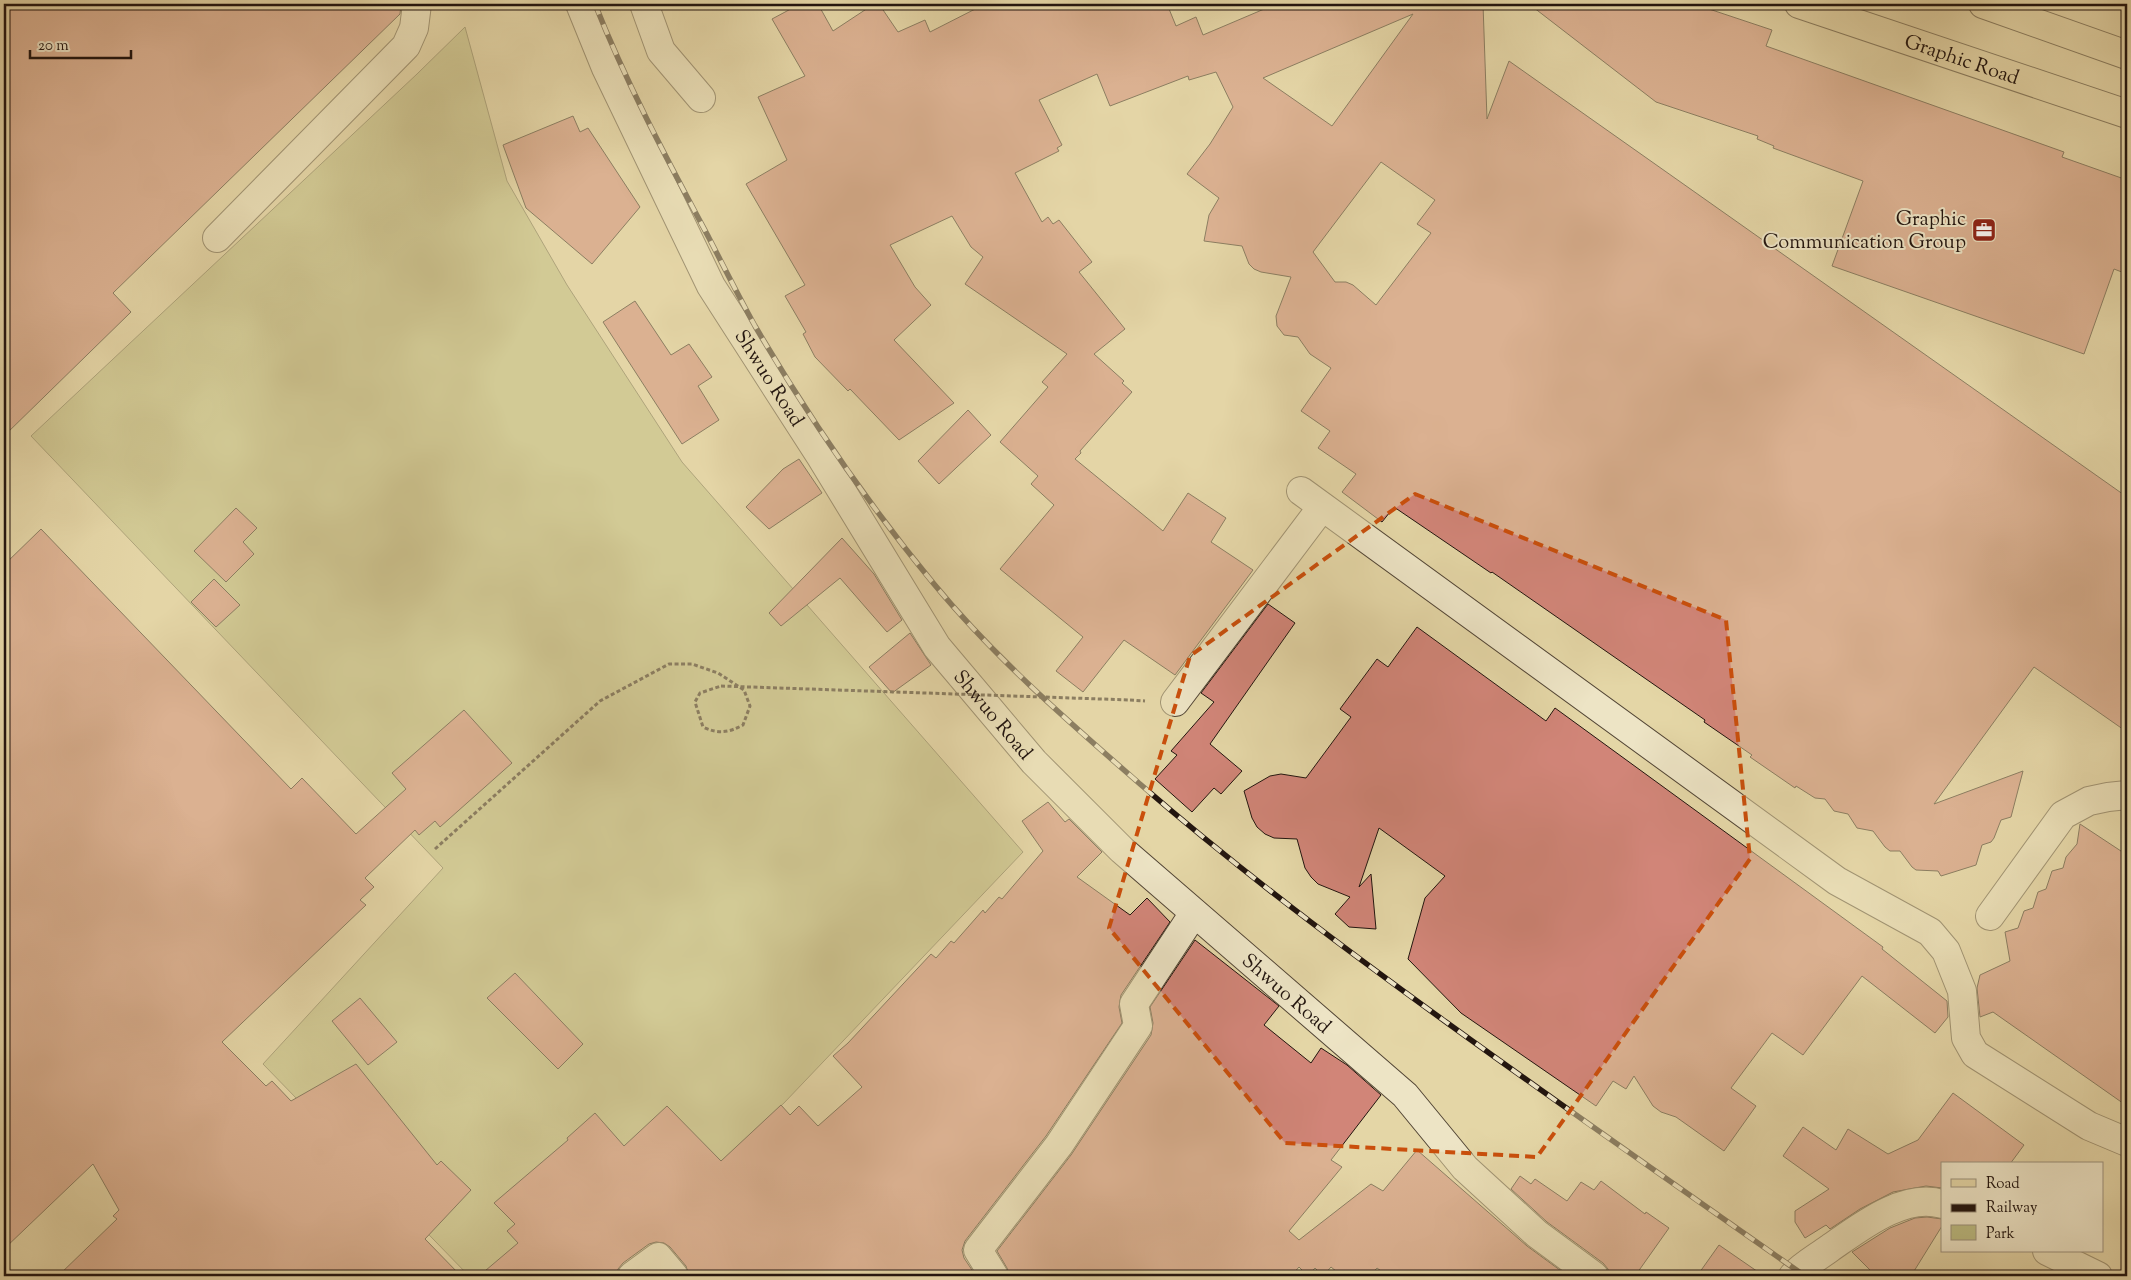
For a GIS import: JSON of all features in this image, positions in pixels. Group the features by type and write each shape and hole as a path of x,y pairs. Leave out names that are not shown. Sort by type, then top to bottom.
{"main road":[{"name":"Graphic Road","path":"1799,4 2127,114"},
{"path":"1983,4 2127,54"}],"street":[{"path":"217,238 406,46 414,28 417,4"},
{"name":"Shwuo Road","path":"580,4 606,68 711,286 821,458 938,647 1034,762 1122,850 1405,1095 1465,1168 1537,1234 1594,1276"},
{"path":"644,4 661,51 702,98"},
{"path":"1175,702 1311,499 1837,881 1930,932 1946,951 1962,990 1966,1038 1975,1054 2089,1126 2127,1142"},
{"path":"1990,916 2064,815 2089,801 2127,795"},
{"path":"994,1276 978,1250 1059,1145 1138,1026 1134,1004 1194,913"},
{"path":"1793,1276 1873,1219 1913,1203 1936,1202 1941,1204"},
{"path":"2049,1252 2098,1276"},
{"path":"632,1276 658,1257 674,1276"}],"path":[{"path":"435,850 600,701 669,664 692,664 718,673 744,690 750,706 743,725 725,732 714,732 703,727 695,702 700,693 721,686 1130,700"}],"highlighted area":[{"path":"1415,494 1726,620 1750,859 1537,1157 1285,1143 1109,928 1190,656"}],"green space":[{"path":"465,27 507,181 567,285 682,462 1023,852 784,1103 597,1276 469,1276 263,1064 443,868 31,436"}],"building":[{"path":"4,4 401,4 400,14 113,293 131,312 4,436"},
{"path":"800,4 818,4 833,31 874,4 879,4 898,32 925,20 930,32 985,4 1167,4 1176,26 1196,17 1203,35 1276,4 1483,4 1487,119 1509,61 2127,497 2127,732 2034,667 1934,804 2023,771 2011,817 2001,820 1991,842 1982,845 1976,865 1941,876 1938,871 1916,870 1900,851 1890,851 1885,847 1873,831 1857,828 1848,814 1834,811 1825,799 1815,798 1796,786 1795,788 1750,757 1752,755 1704,722 1705,720 1492,572 1394,507 1382,522 1342,492 1356,474 1318,448 1330,431 1301,411 1331,368 1310,354 1298,337 1284,335 1277,326 1276,316 1291,277 1254,269 1249,264 1242,246 1204,241 1209,215 1219,198 1187,174 1210,144 1233,107 1216,72 1189,80 1188,76 1110,106 1097,74 1039,100 1062,145 1057,148 1059,151 1015,173 1042,222 1048,217 1053,224 1059,220 1092,262 1079,272 1125,329 1094,354 1124,381 1122,383 1132,392 1075,459 1163,531 1188,493 1226,518 1211,542 1253,570 1175,675 1124,640 1083,692 1056,671 1083,637 1000,569 1054,505 1031,484 1038,476 1000,442 1048,387 1042,382 1067,354 965,284 983,257 971,247 952,216 890,245 915,287 931,305 894,340 954,403 899,440 850,389 848,391 815,357 803,334 806,332 785,296 805,285 746,184 787,160 758,97 805,76 772,19","holes":["1413,14 1332,126 1263,78","1381,162 1435,200 1417,224 1431,233 1376,305 1353,285 1346,282 1335,282 1313,252"]},
{"path":"1529,4 1694,4 1772,30 1766,46 2064,152 2062,157 2127,180 2127,274 2114,269 2084,354 1832,266 1863,181 1773,148 1774,146 1757,139 1758,136 1656,102"},
{"path":"573,116 580,132 588,128 640,207 592,264 526,208 503,145"},
{"path":"635,301 671,355 689,344 712,377 698,386 719,420 682,444 603,322"},
{"path":"968,410 991,435 939,484 918,461"},
{"path":"799,459 822,493 769,529 746,507 783,469"},
{"path":"236,508 257,528 243,542 254,554 226,582 194,551"},
{"path":"41,529 291,789 302,778 356,834 406,789 392,773 464,710 512,763 440,827 435,821 419,835 415,830 365,878 374,887 360,900 366,905 222,1042 266,1086 272,1081 291,1101 356,1064 437,1165 441,1161 471,1190 425,1239 461,1276 58,1276 117,1219 113,1216 119,1210 93,1164 4,1249 4,565"},
{"path":"842,538 874,574 902,620 887,632 840,578 781,626 769,613"},
{"path":"214,579 240,605 216,627 191,602"},
{"path":"1268,604 1295,623 1210,744 1242,771 1221,794 1214,788 1192,812 1155,779 1177,755 1171,751 1214,702 1201,693"},
{"path":"1417,627 1546,721 1555,708 1883,947 1882,949 1947,1001 1948,1017 1935,1033 1862,976 1803,1055 1772,1033 1731,1088 1756,1106 1724,1151 1676,1117 1661,1112 1653,1106 1634,1076 1626,1089 1613,1081 1596,1106 1461,1013 1408,959 1425,898 1445,876 1379,828 1359,887 1371,874 1376,929 1349,927 1335,914 1350,897 1318,884 1311,877 1305,868 1297,839 1274,838 1265,834 1257,827 1252,818 1244,791 1270,776 1281,774 1306,778 1351,717 1340,709 1377,659 1388,667"},
{"path":"910,633 931,665 892,693 869,667"},
{"path":"1048,802 1065,822 1069,819 1102,852 1077,877 1130,915 1147,898 1170,922 1121,995 1119,1007 1122,1023 1046,1136 965,1241 962,1250 964,1258 976,1276 689,1276 686,1266 670,1247 664,1243 656,1242 649,1244 623,1263 618,1269 617,1276 479,1276 518,1243 507,1231 515,1224 494,1203 568,1140 567,1138 595,1113 624,1146 667,1106 721,1161 781,1105 790,1115 799,1106 818,1126 862,1087 833,1056 848,1043 931,954 936,958 951,941 954,943 983,910 985,913 999,897 1002,899 1043,851 1022,821"},
{"path":"2080,824 2127,855 2127,1106 1993,1012 1980,1017 1977,988 1980,975 2010,961 2005,932 2018,928 2024,911 2033,908 2038,892 2046,889 2052,871 2063,868 2066,857 2077,844"},
{"path":"1195,940 1279,1006 1264,1025 1311,1063 1321,1048 1347,1065 1381,1095 1331,1160 1342,1167 1289,1231 1299,1240 1371,1184 1383,1191 1417,1150 1527,1246 1568,1276 1388,1276 1377,1268 1370,1276 1342,1276 1331,1267 1323,1276 1315,1268 1308,1276 1299,1267 1291,1276 1010,1276 997,1251 1071,1155 1151,1035 1153,1023 1150,1007"},
{"path":"515,973 583,1044 558,1069 487,998"},
{"path":"360,998 397,1042 368,1065 332,1021"},
{"path":"1953,1093 2024,1145 2011,1162 1941,1162 1941,1188 1926,1186 1893,1192 1860,1209 1830,1229 1826,1225 1805,1238 1795,1222 1795,1211 1829,1189 1783,1156 1803,1127 1836,1150 1848,1129 1888,1154 1918,1140"},
{"path":"1520,1176 1531,1184 1535,1179 1567,1201 1581,1182 1594,1190 1601,1181 1645,1214 1646,1212 1669,1228 1635,1276 1609,1276 1608,1269 1603,1263 1547,1222 1511,1189"},
{"path":"1915,1218 1941,1219 1941,1228 1911,1276 1876,1276 1852,1252 1890,1228"},
{"path":"1719,1245 1764,1276 1697,1276"}],"railway":[{"path":"595,4 607,34 649,122 743,304 775,360 817,426 885,522 934,584 982,638 1060,713 1140,784 1290,906 1491,1054 1805,1276"}],"place":[{"name":"Graphic Communication Group","path":"1984,230"}]}
